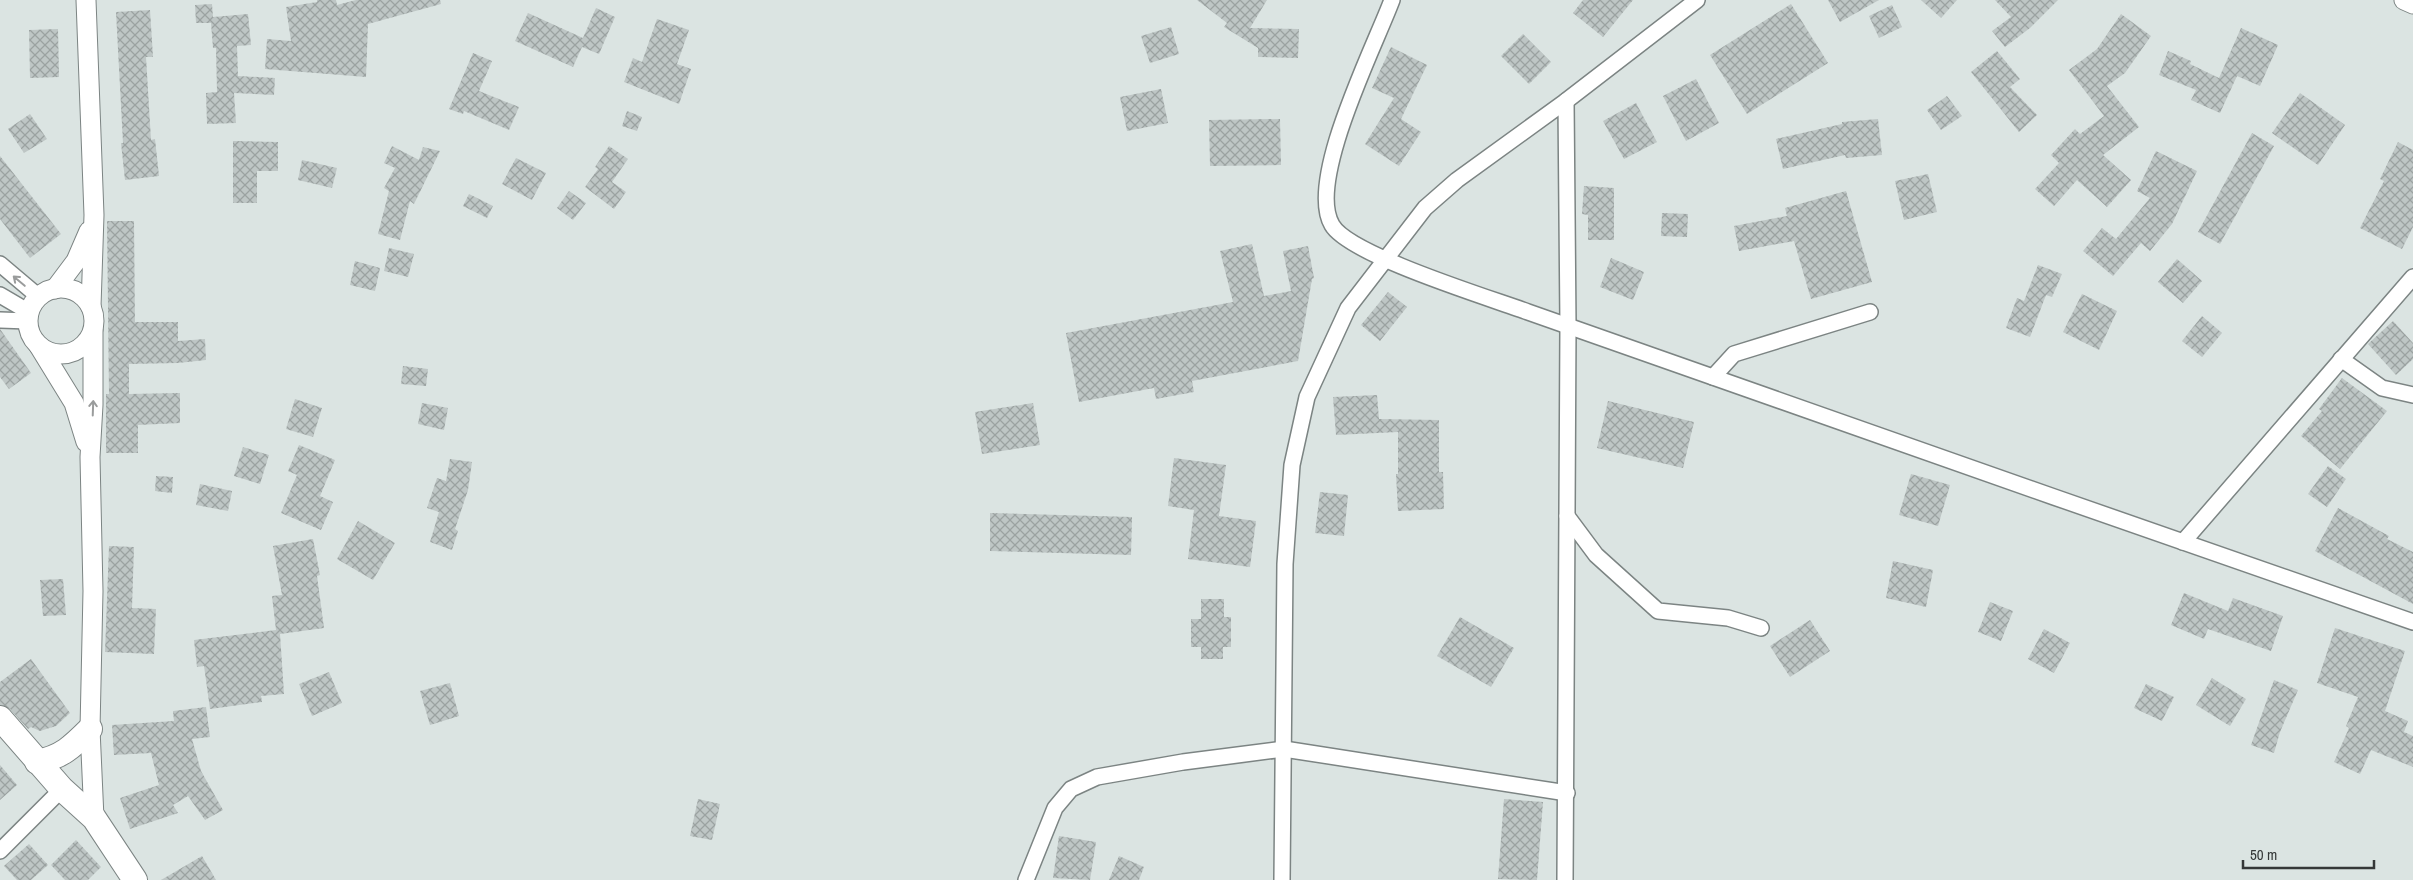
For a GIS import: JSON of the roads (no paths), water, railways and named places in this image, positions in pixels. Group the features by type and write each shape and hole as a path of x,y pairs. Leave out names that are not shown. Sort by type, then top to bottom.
{"main road":[{"path":"0,718 62,789 94,818 135,880"},
{"path":"37,762 52,759 62,754 90,729"}],"street":[{"path":"86,0 94,215 91,307 94,323 93,405 90,457 93,591 90,729 94,818"},
{"path":"1392,0 1355,86 1337,143 1328,180 1326,213 1334,229 1385,260 2413,622"},
{"path":"1282,880 1285,564 1292,464 1307,397 1348,308 1426,208 1457,180 1566,101 1697,0"},
{"path":"2404,0 2413,4"},
{"path":"1566,101 1568,326 1566,880"},
{"path":"90,457 74,403 29,330 38,305 76,261 94,215"},
{"path":"0,264 38,305"},
{"path":"2182,542 2413,277"},
{"path":"0,320 72,290 80,295 91,307"},
{"path":"0,295 38,305"},
{"path":"1713,377 1734,354 1870,312"},
{"path":"38,345 53,354 70,354 85,345 93,331"},
{"path":"2341,359 2382,388 2413,395"},
{"path":"1567,516 1596,555 1658,611 1728,618 1761,628"},
{"path":"1026,880 1056,808 1071,789 1097,777 1183,762 1284,749 1567,793"},
{"path":"0,851 62,789"}]}
